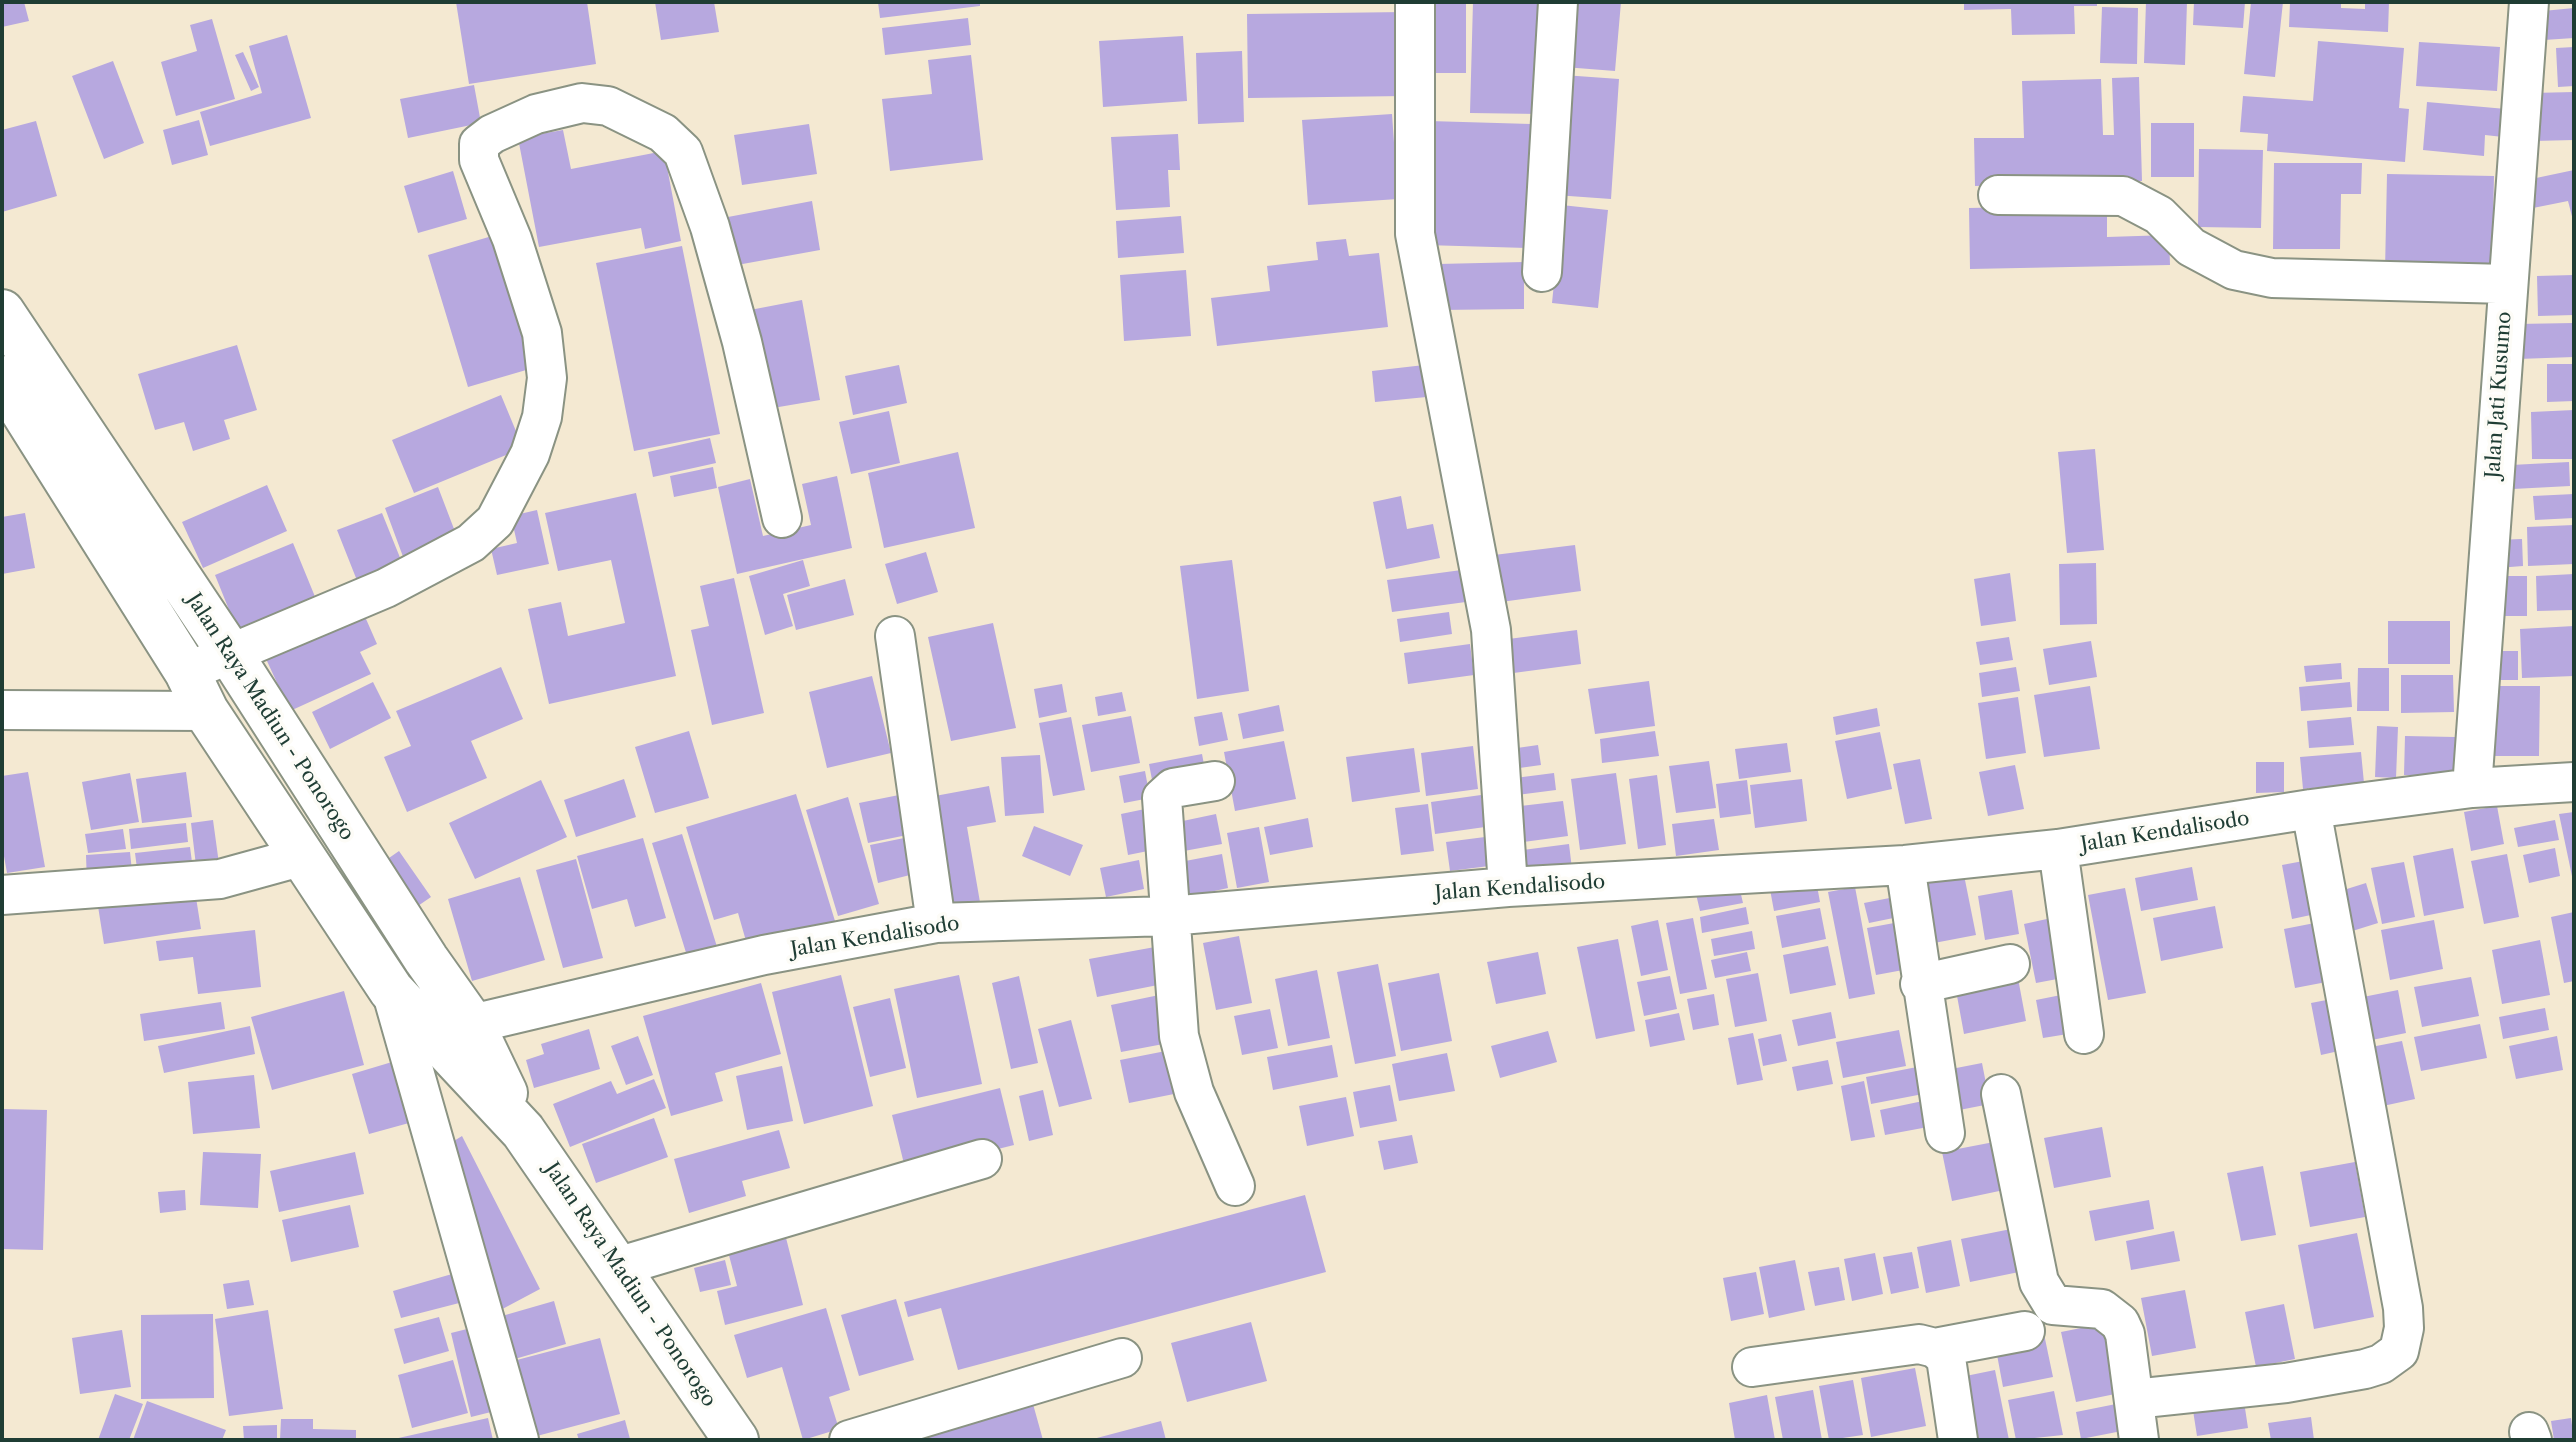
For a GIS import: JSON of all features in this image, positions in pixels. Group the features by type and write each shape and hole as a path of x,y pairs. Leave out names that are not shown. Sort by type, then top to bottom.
{"highway":[{"name":"Jalan Raya Madiun - Ponorogo","path":"2,312 229,652 426,959 472,1024 523,1131"},
{"name":"Jalan Raya Madiun - Ponorogo","path":"2,378 187,672 206,711 391,990 523,1131 736,1440"}],"street":[{"path":"1415,2 1415,234 1491,630 1508,887"},
{"path":"1542,272 1558,2"},
{"name":"Jalan Jati Kusumo","path":"2472,788 2529,2"},
{"path":"187,672 386,588 471,543 495,521 513,493 542,417 547,378 542,333 512,239 479,160 479,144 492,134 551,110 582,103 608,106 663,133 683,152 710,227 742,342 782,518"},
{"path":"1998,195 2123,196 2159,215 2191,247 2234,270 2272,278 2507,284"},
{"path":"895,636 936,923"},
{"path":"2,710 206,711"},
{"path":"1215,781 1173,788 1162,798 1179,1036 1184,1061 1235,1186"},
{"name":"Jalan Kendalisodo","path":"472,1024 764,955 936,923 1169,916 1508,887 1905,865 2058,849 2311,809 2472,788 2574,782"},
{"path":"2134,1399 2286,1383 2365,1369 2381,1364 2399,1351 2404,1328 2403,1308 2311,809"},
{"path":"2058,849 2084,1034"},
{"path":"2,895 220,879 300,857"},
{"path":"1905,865 1920,984 1945,1133"},
{"path":"1920,984 2010,964"},
{"path":"391,990 519,1440"},
{"path":"2001,1094 2039,1282 2053,1305 2102,1309 2112,1314 2125,1334 2139,1440"},
{"path":"617,1267 982,1159"},
{"path":"1752,1367 1919,1344 1935,1348 2025,1331"},
{"path":"1935,1348 1946,1358 1958,1440"},
{"path":"849,1440 1122,1358"}],"building":[{"path":"2,2 24,2 29,21 2,27"},
{"path":"456,2 587,2 596,64 469,84"},
{"path":"655,2 714,2 719,32 661,40"},
{"path":"878,2 980,2 980,6 880,18"},
{"path":"1421,2 1466,2 1466,73 1421,73"},
{"path":"1473,2 1543,2 1540,114 1470,113"},
{"path":"1570,2 1621,2 1615,71 1564,67"},
{"path":"1964,2 2097,2 2097,6 2074,6 2075,34 2012,35 2011,9 1964,10"},
{"path":"2146,2 2187,2 2185,65 2144,63"},
{"path":"2194,2 2245,2 2243,28 2193,25"},
{"path":"2251,2 2283,2 2275,77 2244,74"},
{"path":"2290,2 2341,2 2341,8 2365,9 2365,2 2389,2 2388,32 2289,27"},
{"path":"2102,7 2138,8 2137,64 2100,63"},
{"path":"2574,8 2574,38 2544,40 2543,11"},
{"path":"1405,12 1406,96 1248,98 1247,14"},
{"path":"968,18 971,45 885,55 882,28"},
{"path":"212,19 235,99 176,116 161,62 197,51 190,25"},
{"path":"287,35 311,118 210,146 200,112 262,93 249,46"},
{"path":"1183,36 1187,101 1103,107 1099,41"},
{"path":"2318,41 2404,48 2399,108 2409,109 2405,162 2267,151 2268,134 2240,132 2243,96 2313,101"},
{"path":"2419,42 2500,47 2497,91 2416,86"},
{"path":"2574,47 2574,86 2558,87 2556,48"},
{"path":"1242,51 1244,122 1198,124 1196,53"},
{"path":"243,52 259,87 251,91 235,55"},
{"path":"971,55 983,160 890,171 882,99 932,94 928,60"},
{"path":"113,61 144,143 104,159 72,76"},
{"path":"1563,75 1619,79 1611,199 1555,195"},
{"path":"2139,77 2142,181 1975,186 1974,138 2024,138 2022,81 2101,79 2103,135 2114,135 2112,78"},
{"path":"474,85 481,123 408,138 400,99"},
{"path":"2574,92 2574,140 2534,141 2532,93"},
{"path":"2427,102 2506,109 2503,137 2485,135 2484,156 2423,150"},
{"path":"1392,114 1398,199 1308,205 1302,120"},
{"path":"199,120 208,155 172,165 163,130"},
{"path":"36,121 57,196 2,212 2,130"},
{"path":"1429,121 1531,124 1527,248 1425,245"},
{"path":"2151,123 2194,123 2194,177 2151,177"},
{"path":"809,124 817,174 742,185 734,135"},
{"path":"563,130 571,169 664,151 681,241 645,249 641,228 539,247 518,138"},
{"path":"1178,134 1180,170 1168,170 1170,207 1116,210 1111,137"},
{"path":"2199,149 2263,150 2261,228 2198,227"},
{"path":"2274,163 2362,163 2361,194 2341,194 2340,249 2273,249"},
{"path":"2574,170 2574,224 2568,201 2528,209 2522,181"},
{"path":"453,171 467,219 418,233 404,186"},
{"path":"2387,174 2494,176 2492,273 2385,271"},
{"path":"812,201 820,250 737,265 728,217"},
{"path":"1552,204 1608,210 1598,308 1552,303 1556,263"},
{"path":"2107,205 2107,237 2169,235 2170,265 1970,269 1969,208"},
{"path":"1181,216 1184,253 1118,258 1116,221"},
{"path":"492,236 533,368 468,387 428,255"},
{"path":"1346,239 1349,256 1379,253 1388,327 1217,346 1211,298 1270,291 1267,266 1318,260 1316,242"},
{"path":"682,246 720,434 634,451 596,263"},
{"path":"1524,262 1524,309 1439,310 1438,264"},
{"path":"1186,270 1191,336 1124,341 1120,275"},
{"path":"2574,275 2574,315 2538,316 2537,276"},
{"path":"802,300 820,400 767,409 750,310"},
{"path":"2574,323 2574,357 2518,359 2517,324"},
{"path":"237,345 257,410 224,420 230,439 193,451 184,422 155,430 138,374"},
{"path":"1433,364 1437,396 1375,402 1372,371"},
{"path":"2547,364 2574,364 2574,401 2547,402"},
{"path":"899,365 907,403 853,415 845,376"},
{"path":"501,395 523,448 414,493 392,440"},
{"path":"2574,410 2574,459 2532,459 2531,412"},
{"path":"889,411 900,463 851,474 839,422"},
{"path":"710,438 716,463 653,477 648,452"},
{"path":"2095,449 2104,550 2067,553 2058,452"},
{"path":"958,452 975,528 884,548 868,473"},
{"path":"2569,462 2570,486 2513,489 2511,465"},
{"path":"713,467 717,488 674,497 670,476"},
{"path":"837,476 852,548 737,574 718,487 750,479 763,536 811,525 802,484"},
{"path":"267,485 287,531 203,568 182,522"},
{"path":"438,487 459,542 405,562 385,508"},
{"path":"636,493 676,676 549,704 528,609 561,602 568,636 625,623 611,560 558,571 545,513"},
{"path":"2574,494 2574,518 2535,520 2533,496"},
{"path":"1401,496 1407,529 1433,524 1440,558 1386,569 1373,502"},
{"path":"537,510 549,564 497,575 491,549 517,543 511,516"},
{"path":"25,513 35,568 2,574 2,517"},
{"path":"382,513 403,565 358,583 337,530"},
{"path":"2574,525 2574,564 2528,566 2527,527"},
{"path":"2522,539 2523,566 2497,568 2496,540"},
{"path":"293,543 318,604 240,637 215,575"},
{"path":"1575,545 1581,591 1501,602 1494,555"},
{"path":"926,552 938,592 897,604 885,564"},
{"path":"803,560 810,586 783,594 793,626 765,635 749,576"},
{"path":"1232,560 1249,691 1197,699 1180,566"},
{"path":"2096,563 2097,624 2060,625 2059,564"},
{"path":"1469,569 1473,601 1392,612 1387,580"},
{"path":"2010,573 2016,621 1981,626 1974,579"},
{"path":"2574,574 2574,610 2537,611 2536,576"},
{"path":"2494,576 2527,576 2527,616 2495,616"},
{"path":"734,578 764,713 712,725 691,630 709,626 700,586"},
{"path":"845,579 854,615 796,630 787,595"},
{"path":"359,603 377,644 360,652 371,674 290,711 261,648"},
{"path":"1449,612 1452,634 1400,642 1397,619"},
{"path":"2388,621 2450,621 2450,664 2388,664"},
{"path":"993,623 1016,728 951,741 928,637"},
{"path":"2574,626 2574,676 2522,678 2520,629"},
{"path":"1577,630 1581,664 1506,674 1501,640"},
{"path":"2009,637 2013,660 1980,665 1976,642"},
{"path":"2091,641 2097,677 2049,685 2043,649"},
{"path":"1470,644 1474,675 1408,684 1404,653"},
{"path":"2493,651 2518,651 2518,680 2492,680"},
{"path":"2341,663 2342,679 2306,682 2304,666"},
{"path":"501,667 523,719 471,741 487,778 407,812 384,757 411,746 396,711"},
{"path":"2016,667 2020,691 1982,697 1979,673"},
{"path":"2358,668 2389,668 2389,711 2357,711"},
{"path":"2401,675 2453,675 2454,712 2401,713"},
{"path":"872,676 891,753 827,768 809,692"},
{"path":"1649,681 1655,726 1595,734 1588,689"},
{"path":"373,682 391,718 330,749 312,712"},
{"path":"2350,682 2352,707 2301,711 2299,687"},
{"path":"1062,684 1067,712 1039,718 1034,689"},
{"path":"2090,686 2100,749 2044,757 2034,695"},
{"path":"2494,686 2540,686 2539,756 2494,756"},
{"path":"1122,692 1126,711 1098,716 1095,697"},
{"path":"2018,697 2026,753 1986,759 1978,703"},
{"path":"1279,705 1284,731 1243,739 1238,714"},
{"path":"1877,708 1880,726 1836,735 1833,717"},
{"path":"1222,712 1228,740 1199,746 1194,717"},
{"path":"1131,716 1140,763 1091,772 1082,725"},
{"path":"1071,717 1085,790 1053,796 1039,723"},
{"path":"2351,717 2354,745 2309,748 2307,721"},
{"path":"2377,726 2398,727 2396,778 2375,777"},
{"path":"689,731 709,798 655,813 635,747"},
{"path":"1655,731 1659,756 1602,763 1600,739"},
{"path":"1880,732 1892,789 1847,799 1835,741"},
{"path":"2405,736 2455,737 2454,777 2404,775"},
{"path":"1284,741 1296,799 1235,811 1224,752"},
{"path":"1787,743 1791,772 1739,779 1735,749"},
{"path":"1538,745 1541,765 1505,770 1503,750"},
{"path":"1473,746 1478,789 1426,796 1421,753"},
{"path":"1414,748 1420,792 1352,802 1346,757"},
{"path":"2361,752 2364,783 2303,789 2300,757"},
{"path":"1202,754 1206,775 1153,785 1149,764"},
{"path":"1040,755 1044,813 1005,816 1001,757"},
{"path":"1920,759 1932,819 1905,824 1893,764"},
{"path":"1709,761 1716,808 1676,813 1669,766"},
{"path":"2256,762 2284,762 2284,792 2256,793"},
{"path":"2015,765 2024,809 1988,816 1979,772"},
{"path":"1145,771 1150,798 1124,803 1119,776"},
{"path":"28,772 45,867 7,873 2,845 2,776"},
{"path":"186,772 192,817 142,823 136,779"},
{"path":"130,773 139,822 91,830 82,782"},
{"path":"1554,773 1556,790 1517,795 1515,778"},
{"path":"1616,773 1626,844 1580,850 1571,779"},
{"path":"1657,775 1666,845 1638,849 1629,779"},
{"path":"624,779 636,817 576,837 564,800"},
{"path":"1802,779 1807,821 1755,828 1750,785"},
{"path":"541,780 567,837 475,879 449,823"},
{"path":"1747,780 1751,814 1720,818 1716,784"},
{"path":"989,786 996,822 967,827 981,908 946,915 924,798"},
{"path":"796,794 839,934 748,948 738,913 714,920 686,827"},
{"path":"904,794 912,834 868,843 859,803"},
{"path":"1481,795 1485,827 1435,834 1431,802"},
{"path":"848,797 879,904 838,916 806,810"},
{"path":"1563,801 1568,836 1516,843 1512,807"},
{"path":"1428,804 1434,851 1401,855 1395,808"},
{"path":"2497,806 2504,844 2471,851 2464,812"},
{"path":"1145,809 1153,850 1128,855 1121,814"},
{"path":"2574,812 2574,881 2573,881 2559,814"},
{"path":"1216,814 1222,844 1184,851 1178,822"},
{"path":"1308,818 1313,847 1270,855 1264,827"},
{"path":"1714,819 1719,850 1676,856 1672,824"},
{"path":"213,820 220,871 197,874 191,823"},
{"path":"2555,820 2559,840 2518,847 2514,828"},
{"path":"186,823 188,842 131,849 129,829"},
{"path":"1034,826 1083,845 1070,876 1022,856"},
{"path":"1259,827 1269,882 1237,888 1227,833"},
{"path":"123,829 126,849 88,853 85,834"},
{"path":"682,834 718,950 688,959 652,843"},
{"path":"909,837 918,873 878,883 870,845"},
{"path":"1485,837 1489,866 1450,871 1446,842"},
{"path":"643,838 666,918 635,927 627,899 592,909 577,856"},
{"path":"1569,844 1572,869 1519,876 1515,851"},
{"path":"190,847 194,877 139,884 135,853"},
{"path":"2453,848 2464,908 2424,916 2413,856"},
{"path":"2555,848 2560,876 2529,883 2523,855"},
{"path":"399,851 431,897 412,910 379,865"},
{"path":"130,852 133,881 87,884 86,855"},
{"path":"1222,854 1228,888 1187,897 1180,862"},
{"path":"2507,854 2519,917 2484,924 2471,861"},
{"path":"576,859 603,958 563,968 536,870"},
{"path":"2314,859 2325,912 2292,919 2282,865"},
{"path":"1139,860 1144,889 1106,897 1100,868"},
{"path":"2404,862 2415,917 2382,924 2371,868"},
{"path":"2192,867 2198,900 2141,911 2135,878"},
{"path":"1963,870 1976,935 1934,943 1921,878"},
{"path":"1815,875 1820,902 1774,911 1769,884"},
{"path":"520,877 545,960 472,981 448,899"},
{"path":"2366,883 2378,923 2346,933 2334,893"},
{"path":"194,885 201,929 104,944 97,900"},
{"path":"1739,886 1743,903 1700,911 1696,894"},
{"path":"1855,887 1875,994 1849,999 1828,892"},
{"path":"2125,888 2146,993 2108,1000 2088,895"},
{"path":"2012,890 2019,934 1985,940 1978,896"},
{"path":"1905,895 1908,915 1869,923 1864,903"},
{"path":"2215,906 2223,948 2161,961 2153,918"},
{"path":"1746,907 1749,924 1702,933 1700,917"},
{"path":"1820,908 1826,939 1782,948 1776,916"},
{"path":"2574,912 2574,981 2564,983 2551,917"},
{"path":"2056,917 2068,977 2036,983 2024,924"},
{"path":"1693,918 1707,989 1680,994 1666,923"},
{"path":"1658,920 1668,970 1641,976 1631,926"},
{"path":"2434,920 2443,969 2390,980 2381,930"},
{"path":"1905,921 1914,968 1876,975 1867,928"},
{"path":"2325,921 2337,980 2295,988 2284,929"},
{"path":"255,930 261,987 198,994 193,957 159,961 156,941"},
{"path":"1752,931 1755,949 1714,956 1711,939"},
{"path":"1239,936 1252,1003 1216,1010 1203,943"},
{"path":"1618,939 1635,1031 1596,1039 1577,947"},
{"path":"2540,940 2550,995 2502,1004 2492,950"},
{"path":"1828,946 1836,985 1790,994 1783,955"},
{"path":"1155,947 1163,984 1097,997 1089,959"},
{"path":"1538,952 1546,994 1496,1004 1487,962"},
{"path":"1747,952 1751,971 1715,978 1711,960"},
{"path":"1378,964 1396,1056 1355,1064 1337,972"},
{"path":"1317,970 1330,1038 1288,1046 1275,979"},
{"path":"1439,973 1452,1041 1401,1051 1388,983"},
{"path":"1758,973 1767,1021 1735,1027 1726,979"},
{"path":"2017,973 2026,1021 1964,1034 1955,985"},
{"path":"841,975 873,1106 804,1124 772,992"},
{"path":"959,975 982,1084 917,1098 894,989"},
{"path":"1019,976 1038,1063 1011,1069 992,983"},
{"path":"1670,976 1677,1009 1644,1016 1637,982"},
{"path":"2471,977 2479,1016 2422,1027 2414,987"},
{"path":"761,983 781,1054 715,1073 723,1101 671,1116 643,1016"},
{"path":"2398,990 2406,1033 2367,1041 2358,998"},
{"path":"344,991 364,1065 272,1090 251,1017"},
{"path":"1164,994 1174,1042 1121,1052 1111,1005"},
{"path":"1714,994 1719,1025 1693,1030 1687,999"},
{"path":"2066,994 2074,1033 2043,1038 2036,1000"},
{"path":"2342,997 2352,1048 2321,1055 2311,1003"},
{"path":"890,998 906,1068 870,1077 853,1007"},
{"path":"221,1002 225,1029 144,1041 140,1014"},
{"path":"2545,1008 2549,1030 2503,1039 2499,1017"},
{"path":"1270,1009 1278,1048 1242,1055 1234,1016"},
{"path":"1831,1012 1836,1038 1798,1046 1792,1020"},
{"path":"1679,1013 1685,1040 1650,1047 1645,1020"},
{"path":"1071,1020 1092,1099 1059,1107 1038,1029"},
{"path":"2480,1024 2487,1058 2421,1071 2414,1037"},
{"path":"250,1026 255,1054 164,1073 158,1046"},
{"path":"589,1029 600,1069 534,1088 526,1060 544,1054 541,1044"},
{"path":"1899,1030 1906,1066 1843,1078 1836,1042"},
{"path":"1548,1031 1557,1062 1500,1078 1491,1046"},
{"path":"1753,1033 1763,1080 1737,1085 1728,1038"},
{"path":"1781,1034 1787,1061 1763,1066 1758,1039"},
{"path":"638,1036 653,1075 626,1085 611,1046"},
{"path":"2557,1036 2563,1070 2516,1079 2509,1046"},
{"path":"2402,1041 2415,1099 2383,1106 2371,1047"},
{"path":"1332,1045 1338,1077 1273,1090 1267,1057"},
{"path":"1176,1049 1184,1092 1129,1103 1120,1060"},
{"path":"1447,1053 1455,1091 1399,1101 1392,1064"},
{"path":"1828,1060 1833,1084 1797,1091 1792,1067"},
{"path":"392,1062 409,1123 369,1134 352,1074"},
{"path":"1982,1063 1990,1104 1949,1112 1941,1071"},
{"path":"782,1066 793,1121 747,1130 736,1076"},
{"path":"1917,1067 1923,1094 1871,1104 1866,1077"},
{"path":"254,1075 260,1128 193,1134 188,1082"},
{"path":"654,1079 666,1108 570,1147 553,1104 611,1081 617,1094"},
{"path":"1864,1081 1875,1137 1851,1141 1841,1086"},
{"path":"1390,1085 1397,1121 1360,1128 1353,1092"},
{"path":"1000,1088 1014,1145 906,1172 892,1115"},
{"path":"1043,1090 1053,1135 1029,1141 1019,1096"},
{"path":"1346,1097 1354,1136 1307,1146 1299,1106"},
{"path":"1923,1101 1928,1127 1885,1135 1880,1110"},
{"path":"2,1109 47,1110 43,1250 2,1249"},
{"path":"654,1118 668,1157 596,1183 582,1144"},
{"path":"2102,1127 2111,1177 2054,1188 2044,1138"},
{"path":"779,1130 790,1168 742,1181 746,1196 689,1213 674,1159"},
{"path":"1412,1135 1418,1163 1384,1170 1378,1141"},
{"path":"462,1136 540,1289 493,1314 441,1149"},
{"path":"1994,1142 2004,1190 1952,1201 1942,1152"},
{"path":"203,1152 261,1154 258,1208 200,1205"},
{"path":"355,1152 364,1194 279,1212 270,1171"},
{"path":"2355,1162 2365,1217 2310,1227 2300,1172"},
{"path":"2263,1166 2276,1235 2241,1241 2227,1173"},
{"path":"185,1190 186,1210 160,1213 158,1192"},
{"path":"1305,1195 1326,1272 958,1370 941,1308 908,1317 904,1302"},
{"path":"2149,1200 2154,1229 2095,1241 2089,1211"},
{"path":"350,1205 359,1247 291,1262 282,1220"},
{"path":"783,1226 803,1305 725,1325 717,1291 737,1286 725,1240"},
{"path":"2011,1229 2019,1272 1970,1282 1961,1239"},
{"path":"2174,1231 2180,1261 2131,1270 2126,1241"},
{"path":"2357,1233 2374,1317 2314,1329 2298,1245"},
{"path":"1951,1240 1960,1286 1926,1293 1917,1247"},
{"path":"1912,1252 1919,1288 1891,1294 1883,1257"},
{"path":"1875,1253 1883,1294 1852,1301 1844,1259"},
{"path":"725,1260 731,1285 700,1292 694,1268"},
{"path":"1795,1260 1805,1310 1769,1318 1759,1267"},
{"path":"1839,1267 1845,1300 1815,1306 1808,1272"},
{"path":"459,1272 467,1301 401,1318 393,1291"},
{"path":"1756,1272 1764,1314 1731,1321 1723,1278"},
{"path":"249,1280 254,1305 227,1309 223,1284"},
{"path":"2185,1290 2196,1348 2152,1356 2141,1298"},
{"path":"896,1299 914,1360 859,1376 841,1315"},
{"path":"554,1301 566,1344 508,1361 495,1318"},
{"path":"2284,1304 2295,1359 2256,1367 2245,1312"},
{"path":"826,1308 850,1390 829,1397 839,1429 803,1440 782,1367 747,1378 734,1335"},
{"path":"268,1310 283,1409 229,1416 215,1319"},
{"path":"213,1314 214,1398 141,1399 141,1315"},
{"path":"439,1317 449,1351 404,1364 394,1329"},
{"path":"1251,1322 1267,1381 1187,1402 1171,1343"},
{"path":"2111,1322 2125,1392 2076,1402 2061,1332"},
{"path":"471,1328 491,1412 471,1417 451,1333"},
{"path":"122,1330 131,1387 80,1394 72,1338"},
{"path":"2044,1334 2053,1377 2003,1387 1995,1344"},
{"path":"600,1338 620,1414 533,1437 513,1361"},
{"path":"453,1360 468,1413 412,1428 398,1375"},
{"path":"1915,1368 1926,1426 1871,1437 1861,1378"},
{"path":"1995,1370 2009,1440 1969,1440 1956,1378"},
{"path":"1853,1380 1863,1435 1829,1440 1819,1386"},
{"path":"1813,1390 1822,1440 1783,1440 1775,1397"},
{"path":"2054,1391 2063,1435 2016,1440 2008,1400"},
{"path":"115,1394 143,1404 129,1440 98,1440"},
{"path":"1767,1395 1775,1440 1735,1440 1729,1403"},
{"path":"2243,1395 2248,1428 2197,1436 2192,1404"},
{"path":"147,1401 226,1430 222,1440 133,1440"},
{"path":"2126,1402 2132,1429 2081,1439 2076,1412"},
{"path":"1033,1404 1043,1440 903,1440"},
{"path":"2311,1417 2314,1440 2271,1440 2268,1423"},
{"path":"488,1418 493,1440 394,1440 394,1439"},
{"path":"2571,1418 2574,1440 2554,1440 2551,1421"},
{"path":"281,1419 313,1419 313,1429 356,1430 356,1440 280,1440"},
{"path":"625,1420 630,1439 579,1440 577,1434"},
{"path":"1161,1421 1166,1440 1093,1439"},
{"path":"277,1425 277,1440 244,1440 243,1426"}]}
